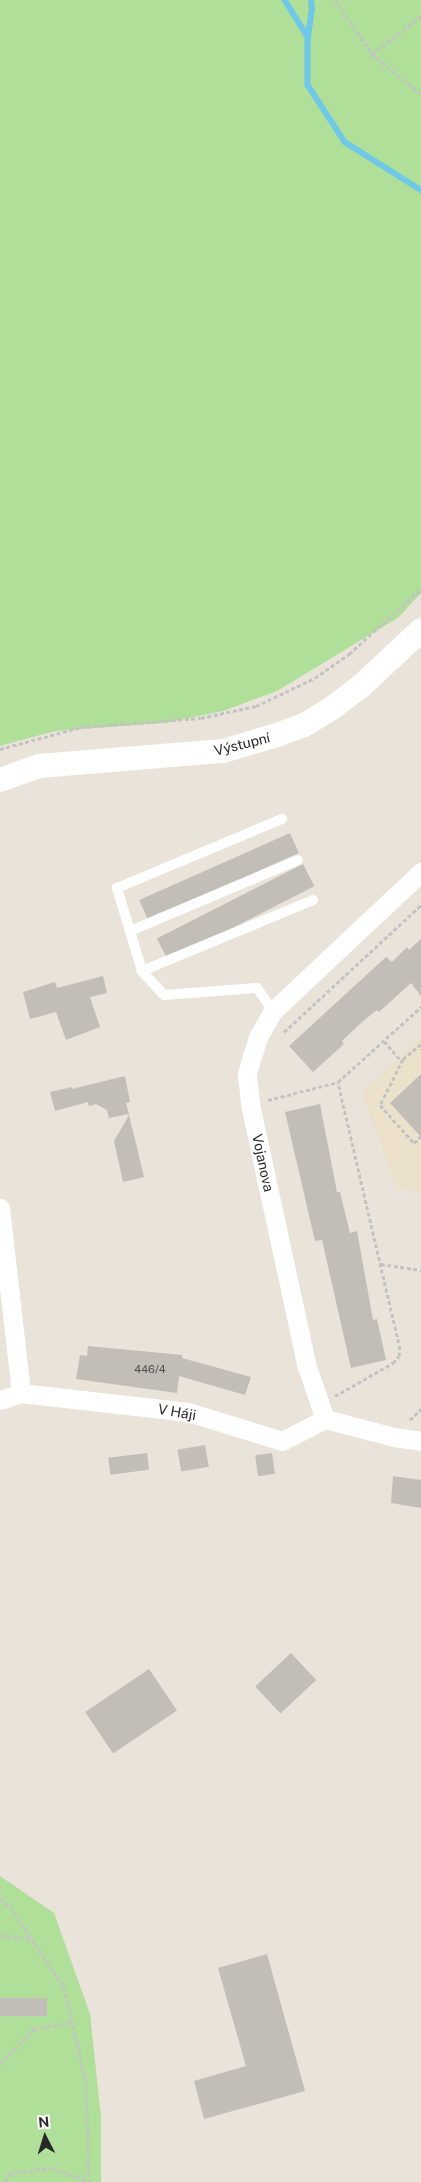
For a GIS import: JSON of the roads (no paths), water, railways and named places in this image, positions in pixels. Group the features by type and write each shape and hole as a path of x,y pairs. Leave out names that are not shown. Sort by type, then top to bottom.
{"street":[{"name":"Výstupní","path":"0,780 39,766 223,751 280,734 304,725 332,708 359,688 421,630"},
{"name":"Vojanova","path":"323,1411 306,1364 250,1104 247,1074 258,1037 273,1011 421,872"},
{"path":"0,1208 21,1393"},
{"name":"V Háji","path":"0,1400 21,1393 188,1412 282,1441 323,1411"},
{"path":"323,1411 394,1437 421,1441"}],"lane":[{"path":"273,1011 257,988 164,995 142,971 117,888 282,819"},
{"path":"130,931 298,860"},
{"path":"142,971 313,900"}],"waterway":[{"path":"285,0 308,37 308,85 345,142 421,190"},
{"path":"308,37 312,9 311,0"}]}
